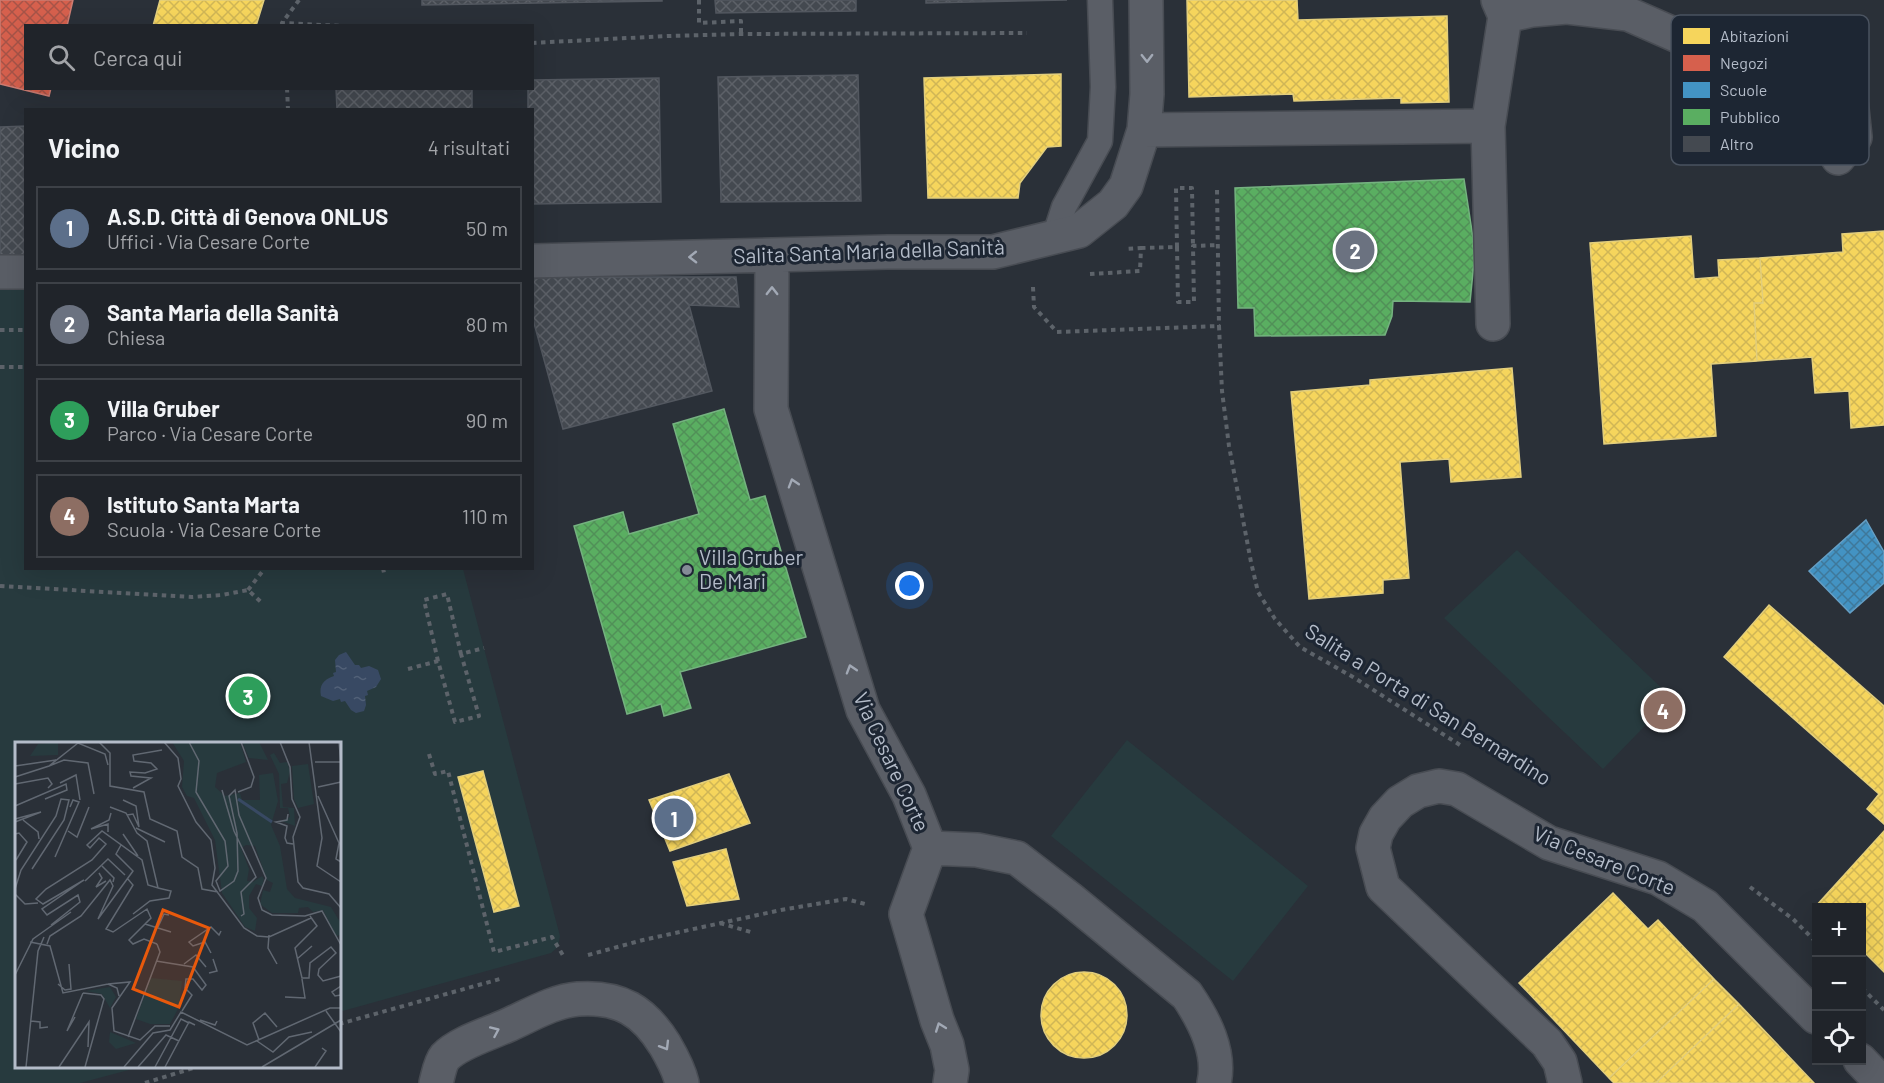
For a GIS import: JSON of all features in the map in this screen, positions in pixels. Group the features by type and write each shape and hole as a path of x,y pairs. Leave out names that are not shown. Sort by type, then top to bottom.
{"street":[{"name":"Salita Santa Maria della Sanità","path":"534,261 888,252 993,252 1079,231 1113,204 1126,186 1144,130 1147,94 1146,0"},
{"path":"1493,324 1488,126 1502,8 1532,10 1567,7 1628,14 1671,33"},
{"path":"1144,130 1488,126"},
{"name":"Via Cesare Corte","path":"772,256 771,410 863,710 909,795 930,848 906,914 937,1020 947,1045 952,1070 950,1083"},
{"path":"0,272 24,272"},
{"name":"Via Cesare Corte","path":"1565,1083 1560,1062 1533,1029 1383,887 1372,848 1376,834 1385,818 1400,802 1418,791 1439,786 1457,789 1549,843 1658,878 1705,906 1812,1013"},
{"name":"Via Cesare Corte","path":"930,848 977,850 1017,858 1187,995 1208,1031 1214,1055 1214,1083"},
{"path":"440,1071 459,1047 547,1008 578,999 596,1000 630,1008 643,1016 652,1025 671,1056 682,1083"},
{"path":"1865,1065 1882,1083"}],"lane":[{"path":"1054,238 1064,207 1100,141 1103,87 1100,0"}],"path":[{"path":"299,0 282,23 303,24"},
{"path":"699,0 699,23 741,21 741,34"},
{"path":"534,43 741,34 1027,33"},
{"path":"288,90 288,108"},
{"path":"1176,188 1192,188 1193,246 1194,302 1178,302 1176,188"},
{"name":"Salita a Porta di San Bernardino","path":"1216,190 1222,391 1229,447 1258,591 1275,619 1300,647 1353,677 1466,748"},
{"path":"1088,225 1110,249 1177,247"},
{"path":"1193,246 1218,245"},
{"path":"1083,274 1140,271 1141,248"},
{"path":"1038,281 1033,286 1034,307 1057,332 1219,326"},
{"path":"0,330 24,330"},
{"path":"0,367 24,367"},
{"path":"0,586 192,597 222,596 248,590 263,570"},
{"path":"248,590 262,603"},
{"path":"447,594 479,716 455,722 438,661 424,600 447,594"},
{"path":"461,654 484,648"},
{"path":"408,669 438,661"},
{"path":"429,754 435,774 448,771 494,952 552,937 566,961"},
{"path":"1747,885 1793,919 1812,938"},
{"path":"720,923 754,933"},
{"path":"1866,992 1884,1010"},
{"path":"146,1083 194,1068"}],"green space":[{"path":"24,288 24,570 463,570 560,936 558,947 551,953 340,1012 340,742 15,742 15,1068 136,1068 80,1083 0,1083 0,289"},
{"path":"1517,550 1672,698 1603,769 1444,618"},
{"path":"1127,740 1308,886 1233,981 1051,836"}],"water":[{"path":"346,652 355,665 361,668 369,666 378,670 381,679 376,687 367,691 364,711 356,713 345,701 341,702 340,699 333,701 321,696 323,683 336,672 335,660"}],"building: Abitazioni":[{"path":"160,0 264,0 257,24 154,24"},
{"path":"1187,0 1297,0 1298,20 1447,16 1449,102 1401,103 1401,98 1294,101 1293,94 1189,97"},
{"path":"1061,74 1061,146 1047,147 1020,183 1018,198 928,198 924,78"},
{"path":"1884,231 1884,425 1851,428 1849,391 1815,393 1812,357 1757,361 1754,303 1763,303 1760,258 1843,252 1842,234"},
{"path":"1691,236 1694,279 1719,277 1718,260 1760,258 1763,303 1754,303 1757,361 1711,364 1716,436 1604,444 1590,243"},
{"path":"1512,368 1521,477 1451,482 1449,459 1400,462 1409,578 1383,580 1383,593 1309,599 1291,392 1370,385 1370,380"},
{"path":"1769,605 1884,706 1884,824 1867,809 1879,794 1724,657"},
{"path":"483,771 519,906 494,912 458,777"},
{"path":"729,774 750,823 670,851 649,800"},
{"path":"1884,831 1884,972 1866,954 1866,903 1819,903"},
{"path":"726,849 739,899 687,906 673,862"},
{"path":"1613,893 1648,929 1658,920 1714,979 1609,1078 1519,983"},
{"path":"1084,972 1100,976 1114,985 1123,999 1127,1015 1123,1031 1114,1045 1100,1054 1084,1058 1068,1054 1054,1045 1045,1031 1041,1015 1045,999 1054,985 1068,976"},
{"path":"1714,979 1739,1004 1656,1083 1614,1083 1609,1078"},
{"path":"1739,1004 1814,1083 1656,1083"}],"building: Negozi":[{"path":"0,0 73,0 67,24 24,24 24,90 0,84"},
{"path":"24,90 50,90 49,96"}],"building: Scuole":[{"path":"1866,520 1884,552 1884,583 1850,613 1809,571"}],"building: Pubblico":[{"path":"1464,179 1473,238 1474,262 1470,302 1393,301 1392,316 1385,335 1255,336 1254,308 1238,308 1235,188"},
{"name":"Villa Gruber De Mari","path":"724,409 750,500 765,496 806,637 680,672 691,708 664,716 661,704 627,714 574,526 623,512 629,534 699,514 673,424"}],"building: Altro":[{"path":"422,0 662,0 662,1 422,5"},
{"path":"715,0 856,0 856,11 716,13"},
{"path":"926,0 1067,0 926,3"},
{"path":"858,75 861,201 721,202 718,77"},
{"path":"659,78 661,202 534,204 534,108 528,108 528,90 534,90 534,80"},
{"path":"336,90 472,90 472,108 337,108"},
{"path":"24,126 24,263 0,263 0,127"},
{"path":"736,277 739,307 689,305 712,391 563,429 534,323 534,279"}],"place":[{"name":"Santa Maria della Sanità","path":"1355,250"},
{"name":"Villa Gruber De Mari","path":"687,570"},
{"name":"Villa Gruber","path":"248,696"},
{"name":"Istituto Santa Marta","path":"1663,710"},
{"name":"A.S.D. Città di Genova ONLUS","path":"674,818"}]}
